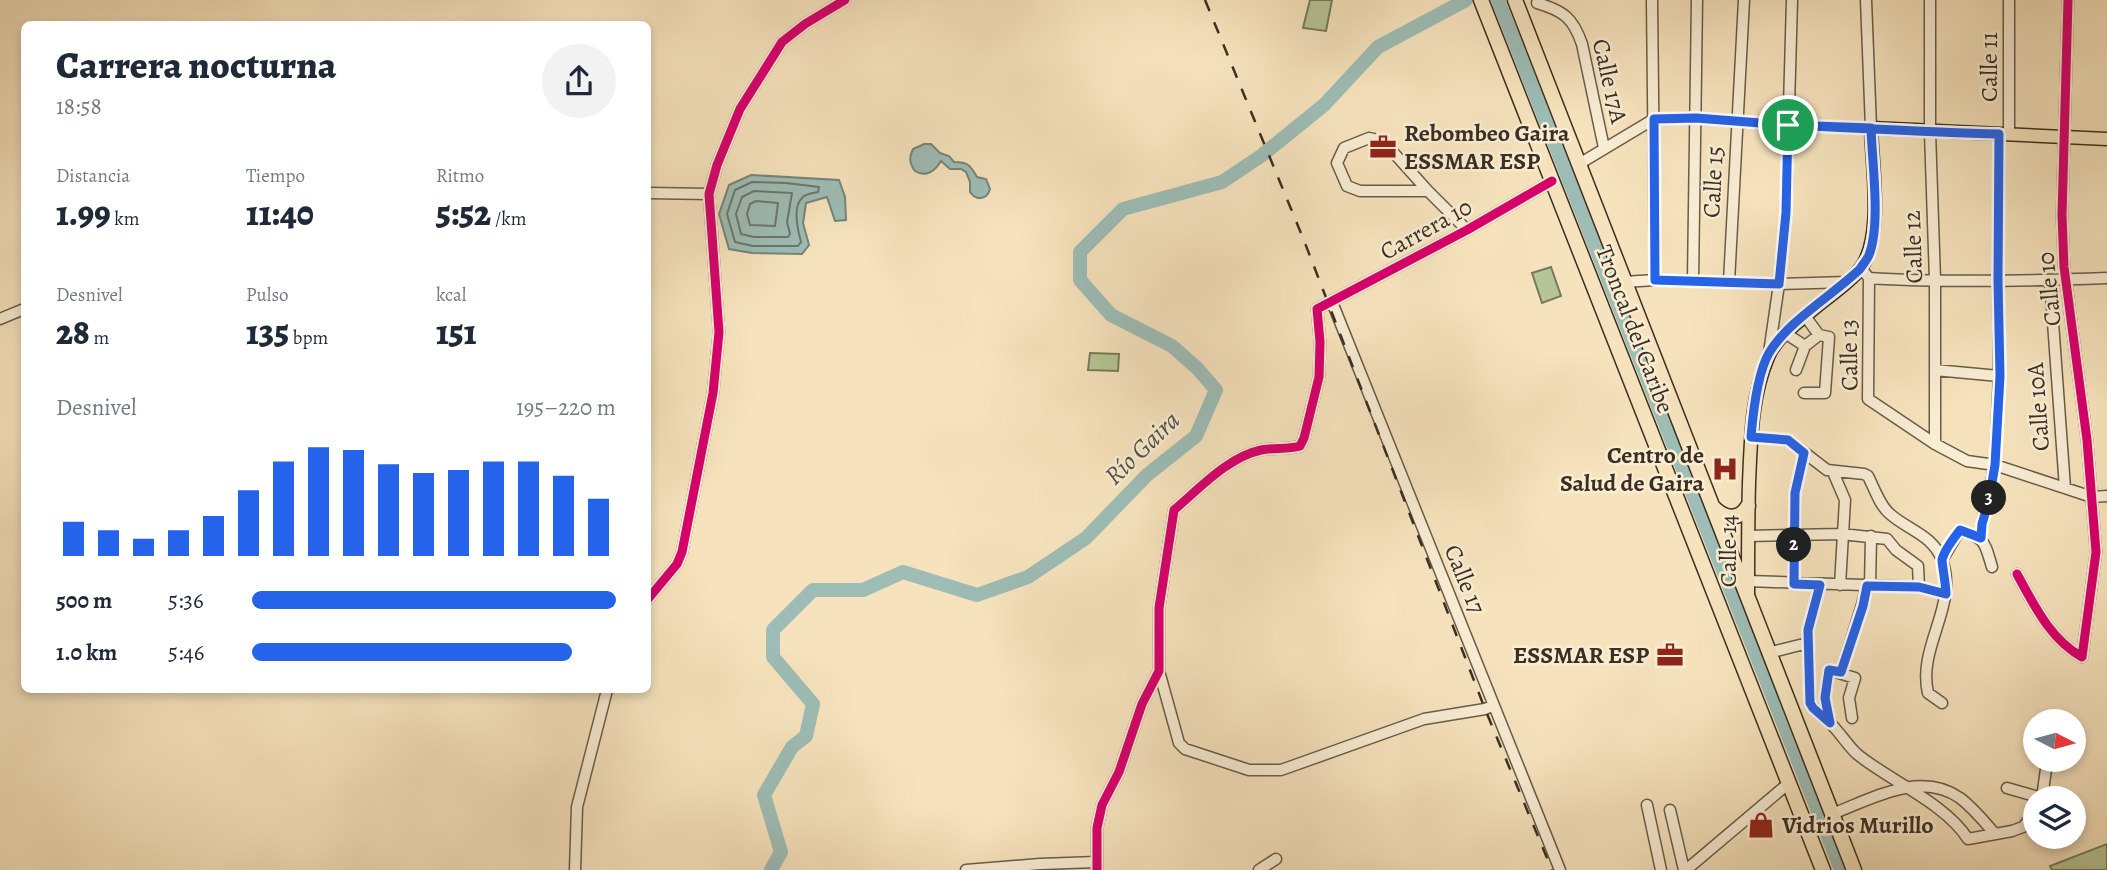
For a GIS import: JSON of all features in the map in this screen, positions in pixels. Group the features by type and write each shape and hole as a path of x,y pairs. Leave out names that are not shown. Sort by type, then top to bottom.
{"highway":[{"name":"Troncal del Caribe","path":"1481,0 1823,870"},
{"name":"Troncal del Caribe","path":"1518,6 1854,870"},
{"path":"1711,505 1719,514 1730,517 1741,515 1748,506"}],"main road":[{"path":"1871,128 2107,139"},
{"name":"Calle 13","path":"1769,354 1785,332 1847,282 1865,274 1875,217 1871,128"},
{"name":"Calle 14","path":"1749,601 1748,506 1751,437 1755,398 1769,354"}],"street":[{"path":"651,595 677,564 682,552 713,393 719,332 709,194 718,165 740,109 782,42 805,24 845,0"},
{"path":"1652,0 1655,280"},
{"path":"1693,280 1697,0"},
{"name":"Calle 15","path":"1729,282 1744,0"},
{"name":"Calle 14","path":"1769,354 1786,213 1792,0"},
{"name":"Calle 13","path":"1866,0 1871,128"},
{"name":"Calle 12","path":"1930,0 1935,444"},
{"name":"Calle 11","path":"1981,538 1995,465 2000,376 1998,280 2009,0"},
{"name":"Calle 10","path":"2017,574 2043,620 2068,649 2082,656 2096,552 2087,440 2065,280 2062,226 2068,0"},
{"name":"Calle 17A","path":"1539,1 1571,19 1577,29 1604,148"},
{"path":"1579,164 1654,119 1696,118 1871,128"},
{"path":"1428,191 1360,191 1347,186 1337,163 1344,148 1369,138 1383,141 1467,230"},
{"name":"Carrera 10","path":"1159,671 1159,608 1174,510 1234,459 1261,450 1300,446 1319,377 1317,309 1467,230 1552,181"},
{"path":"651,193 709,194"},
{"path":"1865,274 1935,280 2050,281 2107,278"},
{"name":"Calle 13","path":"1865,274 1868,399 1935,444"},
{"name":"Calle 10A","path":"2050,281 2065,488"},
{"path":"1625,282 1847,282"},
{"name":"Calle 17","path":"1332,302 1560,870"},
{"path":"0,319 21,310"},
{"path":"1804,393 1825,393 1824,336 1805,316"},
{"path":"1785,332 1805,346"},
{"path":"1796,370 1805,346 1824,336"},
{"path":"1935,370 2000,376"},
{"path":"1751,437 1788,440 1816,463 1833,472 1868,476 1888,513 1935,546 1942,560 1946,594 1925,677 1928,693 1942,702"},
{"path":"1935,444 1967,461 1995,465 2092,497 2107,496"},
{"path":"1794,584 1795,493 1804,453"},
{"path":"1833,472 1845,500 1840,584"},
{"path":"1942,560 1960,530 1981,538 1992,567"},
{"path":"1748,536 1842,534 1887,539 1896,550 1917,566 1919,587"},
{"path":"1841,672 1868,586 1871,536"},
{"path":"1748,581 1919,587 1946,594"},
{"path":"1820,585 1808,630 1810,703 1813,708 1857,753 1941,811 1960,826 1968,839 2023,827"},
{"path":"1768,653 1808,643"},
{"path":"1830,723 1825,698 1829,670 1855,678 1849,698 1852,718"},
{"path":"1159,671 1180,743 1185,749 1249,770 1281,770 1424,719 1492,706"},
{"path":"966,870 1040,864 1097,866 1097,828 1102,805 1119,772 1142,704 1159,671"},
{"path":"575,870 577,807 606,693"},
{"path":"1670,810 1685,870 1789,783"},
{"path":"1832,814 1905,787 1932,786 1959,797 1994,833"},
{"path":"2007,788 2023,793"},
{"path":"1647,805 1661,870"},
{"path":"1259,870 1276,859"}],"green space":[{"path":"1310,0 1332,0 1326,31 1303,28"},
{"path":"1551,267 1561,296 1542,303 1532,273"},
{"path":"1090,353 1119,354 1118,371 1088,370"},
{"path":"2107,844 2107,870 2052,870 2050,866"}],"water":[{"path":"931,144 954,162 968,165 977,177 986,179 990,189 986,195 978,198 972,195 966,172 950,169 941,161 930,172 923,174 915,171 910,157 913,149"},
{"path":"751,175 839,180 845,197 846,220 835,221 827,197 806,203 803,223 809,245 802,254 752,253 729,249 719,214 729,185"}],"waterway":[{"name":"Río Gaira","path":"771,870 781,852 764,795 792,747 806,736 813,704 773,657 773,630 813,590 863,590 903,572 977,595 1028,577 1086,538 1147,475 1196,436 1216,390 1197,368 1172,346 1111,315 1080,280 1080,252 1123,209 1222,182 1261,156 1324,105 1378,47 1466,0"},
{"path":"1498,0 1841,870"}],"railway":[{"path":"1205,0 1303,238 1485,709 1552,870"}],"cycle path":[{"path":"651,595 677,564 682,552 713,393 719,332 709,194 717,165 740,109 782,42 805,24 845,0"},
{"path":"2017,574 2052,631 2082,657 2096,552 2087,440 2064,267 2062,215 2068,0"},
{"path":"1097,870 1097,828 1102,805 1119,772 1142,704 1159,671 1159,608 1174,510 1237,459 1261,450 1300,446 1319,377 1317,309 1467,230 1552,181"}],"place":[{"name":"Rebombeo Gaira ESSMAR ESP","path":"1383,147"},
{"name":"Centro de Salud de Gaira","path":"1725,469"},
{"name":"ESSMAR ESP","path":"1670,655"},
{"name":"Vidrios Murillo","path":"1761,825"}],"route":[{"path":"1788,125 1786,213 1779,284 1655,280 1654,119 1696,118 1871,128 1875,217 1869,255 1847,282 1785,332 1769,354 1755,398 1751,437 1788,440 1804,453 1795,493 1794,584 1820,585 1808,630 1810,703 1830,723 1825,698 1829,670 1841,672 1867,586 1919,587 1946,594 1942,560 1952,540 1960,530 1981,538 1980,531 1995,465 2000,376 1999,134 1930,132 1871,128 1788,125"}]}
